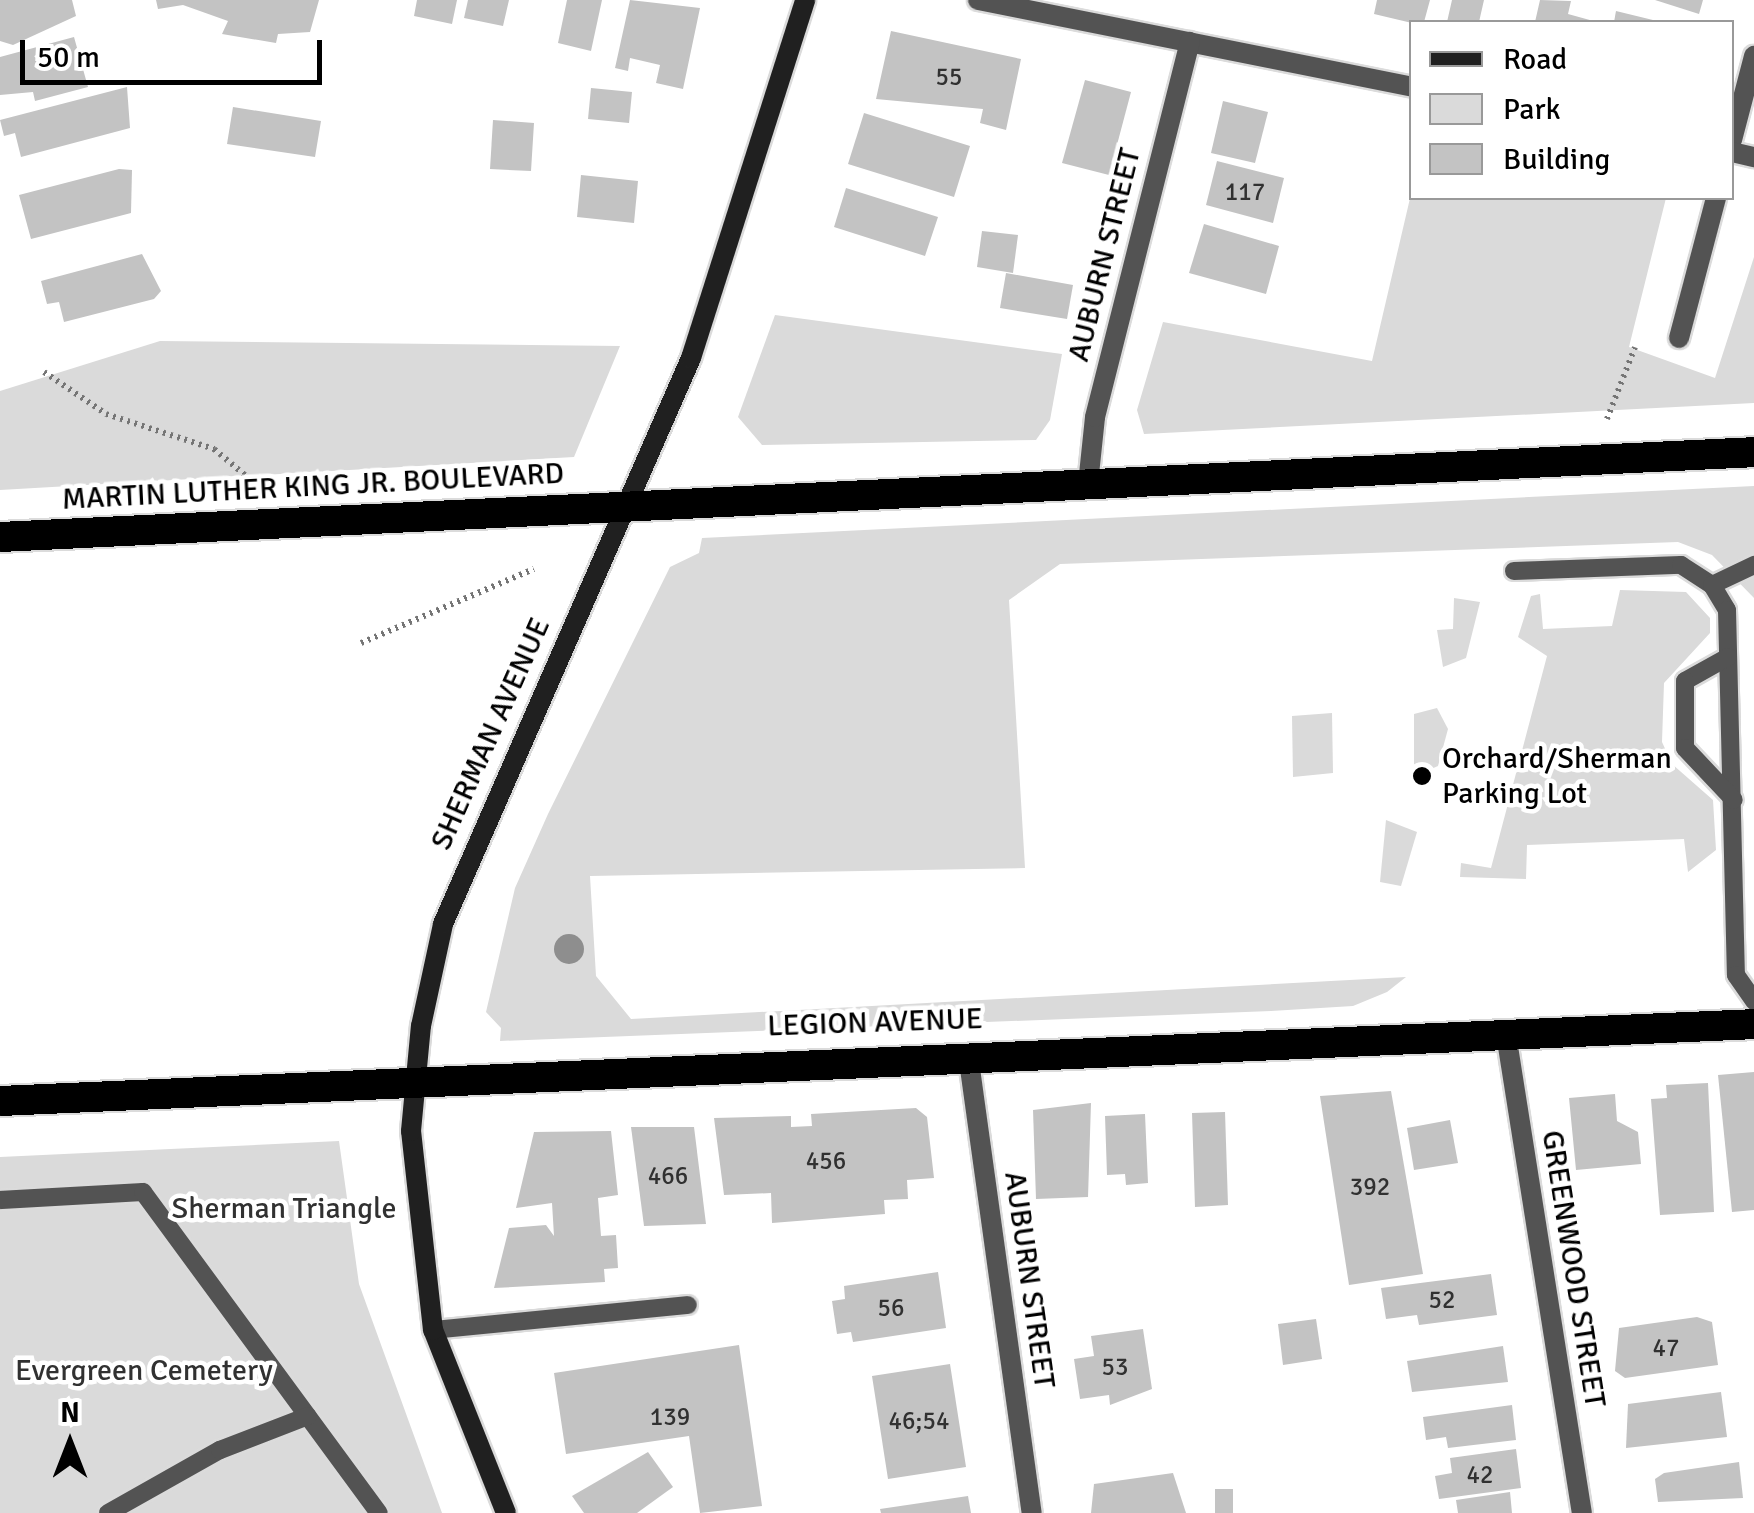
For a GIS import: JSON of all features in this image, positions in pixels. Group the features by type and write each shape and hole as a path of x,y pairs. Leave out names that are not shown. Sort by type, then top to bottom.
{"highway":[{"name":"MARTIN LUTHER KING JR. BOULEVARD","path":"0,538 1754,452"},
{"name":"LEGION AVENUE","path":"0,1101 416,1077 1754,1024"}],"main road":[{"name":"SHERMAN AVENUE","path":"506,1513 434,1330 412,1155 416,1077 442,924 529,710 630,507 728,255 805,0"}],"street":[{"path":"978,0 1409,86"},
{"name":"AUBURN STREET","path":"1088,484 1095,417 1190,42"},
{"path":"1734,132 1754,56"},
{"path":"1679,338 1715,200"},
{"name":"GREENWOOD STREET","path":"1506,1034 1582,1513"},
{"name":"AUBURN STREET","path":"968,1054 1032,1513"}],"lane":[{"path":"1514,571 1681,565 1712,585 1727,610 1736,975 1754,1001"},
{"path":"1712,585 1754,565"},
{"path":"1728,657 1685,681 1685,748 1734,800"},
{"path":"0,1200 143,1192 379,1513"},
{"path":"434,1330 688,1305"},
{"path":"108,1513 220,1450 308,1416"}],"path":[{"path":"1607,419 1635,347"},
{"path":"44,372 106,414 214,448 258,486"},
{"path":"361,643 534,569"}],"green space":[{"path":"1410,200 1666,200 1629,347 1715,378 1754,257 1754,403 1144,434 1137,410 1163,322 1372,361"},
{"path":"775,315 1062,354 1050,420 1036,440 762,445 738,417"},
{"path":"160,341 620,346 574,457 0,490 0,391"},
{"path":"1754,486 1754,598 1712,555 1678,542 1060,564 1009,600 1025,868 590,876 596,976 631,1019 1406,977 1387,992 1353,1006 1271,1011 500,1041 501,1028 486,1012 515,888 548,814 670,567 699,553 702,538"},
{"path":"1620,590 1686,592 1710,618 1710,633 1664,683 1662,742 1672,764 1713,800 1716,850 1688,872 1684,839 1527,845 1526,879 1460,877 1461,863 1491,868 1547,656 1518,637 1531,596 1540,594 1543,629 1612,626"},
{"path":"1454,598 1480,602 1466,658 1443,667 1437,630 1453,629"},
{"path":"1437,708 1448,729 1438,766 1422,773 1414,767 1414,714"},
{"path":"1332,713 1333,773 1293,777 1292,716"},
{"path":"1386,820 1417,832 1401,886 1380,882"},
{"name":"Evergreen Cemetery","path":"339,1141 359,1284 442,1513 0,1513 0,1157"}],"building":[{"path":"0,0 72,0 76,16 13,45 0,41"},
{"path":"156,0 319,0 310,32 278,34 276,43 222,34 228,21 183,5 158,9"},
{"path":"417,0 457,0 452,24 414,16"},
{"path":"468,0 509,0 503,26 464,18"},
{"path":"567,0 602,0 591,51 558,43"},
{"path":"630,0 700,8 683,89 656,83 660,65 630,58 628,71 615,68"},
{"path":"1377,0 1430,0 1425,20 1409,22 1374,14"},
{"path":"1452,0 1484,0 1479,20 1447,20"},
{"path":"1540,0 1571,1 1568,14 1590,20 1535,20"},
{"path":"1655,0 1703,0 1699,14"},
{"path":"1616,11 1653,20 1614,20"},
{"path":"891,31 1021,59 1006,130 980,123 983,109 876,99"},
{"path":"74,37 88,87 35,101 33,92 0,95 0,57"},
{"path":"1085,80 1131,92 1109,175 1062,163"},
{"path":"127,87 130,128 21,157 15,133 4,136 0,120"},
{"path":"591,88 632,92 629,123 588,119"},
{"path":"1223,101 1268,112 1255,163 1211,153"},
{"path":"233,107 321,121 315,157 227,144"},
{"path":"864,113 970,146 954,197 848,164"},
{"path":"493,120 534,123 531,171 490,169"},
{"path":"1217,161 1284,178 1273,223 1206,205"},
{"path":"119,169 132,170 131,213 31,239 19,195"},
{"path":"581,175 638,181 634,223 577,217"},
{"path":"846,188 938,217 925,256 834,227"},
{"path":"1204,224 1279,246 1266,294 1189,273"},
{"path":"982,231 1018,235 1013,273 977,267"},
{"path":"142,254 161,291 154,299 64,322 59,302 47,304 41,281"},
{"path":"1006,273 1073,285 1067,319 1000,308"},
{"path":"1754,1072 1754,1210 1732,1212 1718,1075"},
{"path":"1708,1083 1714,1212 1660,1215 1651,1099 1667,1098 1666,1085"},
{"path":"1391,1091 1423,1274 1349,1285 1320,1096"},
{"path":"1615,1094 1617,1121 1638,1132 1641,1164 1576,1170 1569,1098"},
{"path":"1091,1103 1088,1197 1036,1199 1033,1110"},
{"path":"916,1108 927,1117 934,1178 907,1180 908,1199 884,1200 885,1214 772,1223 771,1193 724,1195 714,1118 791,1116 791,1127 812,1126 811,1114"},
{"path":"1225,1112 1228,1205 1195,1207 1192,1113"},
{"path":"1145,1114 1148,1183 1126,1185 1125,1174 1107,1175 1105,1116"},
{"path":"1450,1120 1458,1163 1414,1170 1407,1128"},
{"path":"631,1127 694,1127 706,1224 644,1226"},
{"path":"611,1131 618,1195 598,1198 601,1236 616,1235 618,1268 604,1269 605,1282 494,1288 509,1228 546,1225 554,1236 552,1203 516,1208 534,1132"},
{"path":"938,1272 946,1328 853,1342 851,1332 837,1334 832,1301 845,1299 844,1286"},
{"path":"1491,1274 1497,1315 1419,1325 1417,1315 1386,1319 1381,1288"},
{"path":"1697,1317 1712,1322 1718,1365 1625,1378 1615,1371 1619,1328"},
{"path":"1316,1319 1322,1359 1283,1365 1278,1324"},
{"path":"1143,1329 1152,1389 1110,1405 1109,1395 1080,1399 1074,1359 1094,1356 1091,1336"},
{"path":"739,1345 762,1506 700,1513 689,1436 566,1454 554,1373"},
{"path":"1503,1346 1508,1382 1412,1392 1407,1361"},
{"path":"950,1364 966,1467 888,1479 872,1376"},
{"path":"1721,1392 1727,1437 1626,1448 1628,1404"},
{"path":"1512,1405 1516,1440 1448,1448 1446,1437 1426,1440 1423,1417"},
{"path":"1516,1449 1521,1488 1439,1499 1435,1476 1452,1473 1450,1458"},
{"path":"648,1452 673,1487 637,1513 584,1513 572,1496"},
{"path":"1739,1462 1743,1498 1658,1502 1655,1479 1664,1473"},
{"path":"1173,1473 1186,1513 1091,1513 1094,1484"},
{"path":"1215,1489 1233,1489 1233,1513 1215,1513"},
{"path":"1510,1492 1512,1513 1458,1513 1456,1500"},
{"path":"968,1496 971,1513 881,1513 880,1509"}],"place":[{"name":"Orchard/Sherman Parking Lot","path":"1422,776"}],"park label":[{"name":"Sherman Triangle","path":"284,1209"}]}
